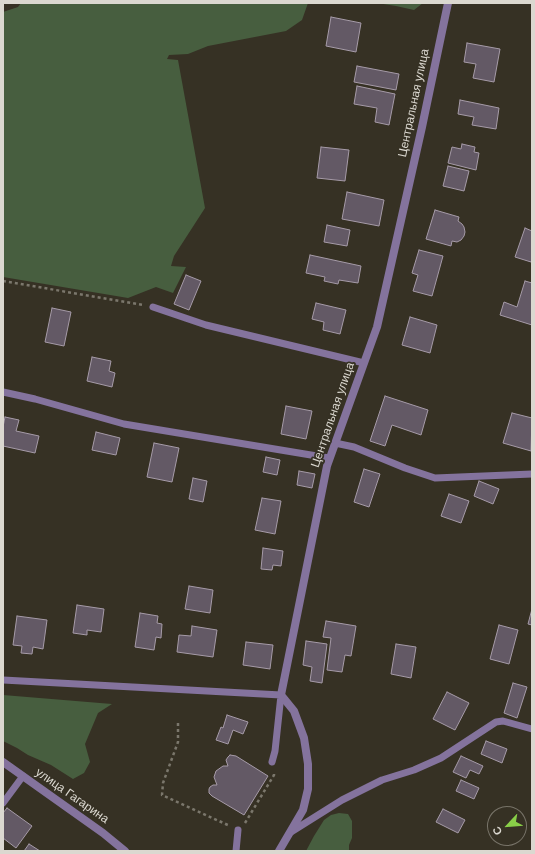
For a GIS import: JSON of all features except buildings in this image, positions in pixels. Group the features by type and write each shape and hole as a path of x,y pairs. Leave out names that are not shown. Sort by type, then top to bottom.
{"street":[{"name":"Центральная улица","path":"281,695 327,466 377,327 448,3"},
{"path":"280,851 303,810 308,789 308,764 304,738 294,711 281,695"},
{"name":"улица Гагарина","path":"3,762 126,851"}],"lane":[{"path":"153,306 206,325 364,363"},
{"path":"3,392 35,399 124,424 329,458"},
{"path":"335,443 354,447 405,468 435,478 532,474"},
{"path":"3,680 281,695 275,751 272,762"},
{"path":"291,832 342,800 382,780 414,770 440,758 496,722 503,721 532,729"},
{"path":"3,803 23,776"},
{"path":"236,851 238,830"}],"path":[{"path":"3,281 153,306"},
{"path":"178,723 178,742 163,783 162,796 238,830 242,827 274,775 275,767 272,762"}],"green space":[{"path":"21,3 308,3 302,20 286,31 208,46 188,54 169,55 167,59 178,60 205,208 174,256 171,266 186,267 173,293 156,287 128,298 3,277 3,12 18,7"},
{"path":"377,3 423,3 414,10"},
{"path":"3,695 112,704 98,713 85,744 90,762 84,773 73,779 51,765 28,755 3,741"},
{"path":"339,813 348,814 352,821 352,838 349,845 349,851 306,851 324,820 331,815"}]}
